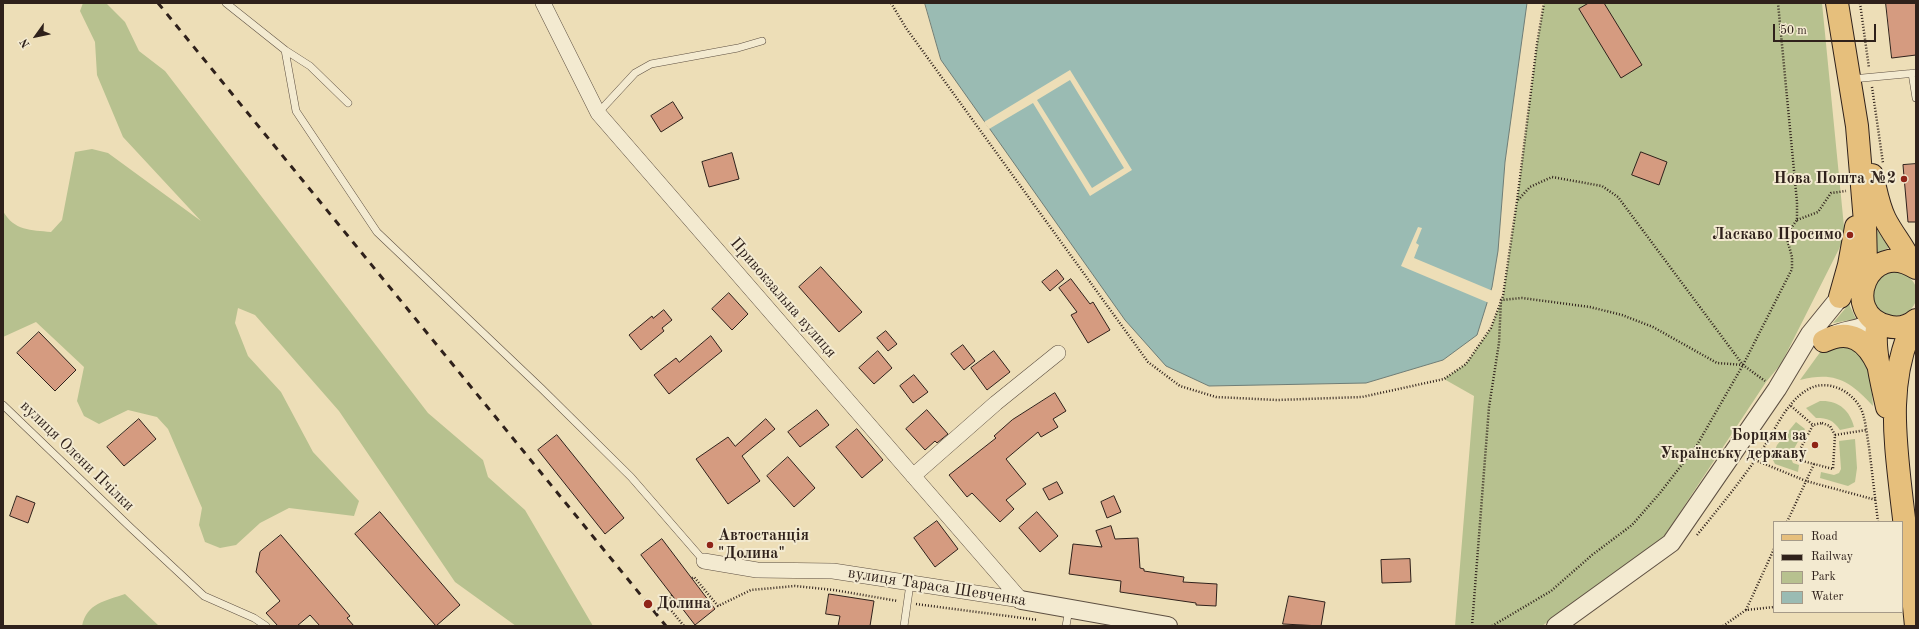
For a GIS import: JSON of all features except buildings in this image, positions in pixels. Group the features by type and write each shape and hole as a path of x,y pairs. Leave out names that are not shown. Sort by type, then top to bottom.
{"main road":[{"path":"1837,3 1848,79 1857,126 1867,156 1881,209 1892,231 1914,266"},
{"path":"1840,297 1851,258 1857,126"},
{"path":"1855,189 1865,222 1866,266 1868,275"},
{"path":"1881,209 1892,224 1916,240"},
{"path":"1914,266 1902,261 1887,262 1877,266 1868,275 1862,292 1863,303 1867,312 1876,321 1894,327 1915,327"},
{"path":"1876,321 1880,374 1896,449"},
{"path":"1915,327 1907,336 1898,366 1895,398 1896,449 1916,626"},
{"path":"1824,341 1840,335 1859,340 1871,351 1880,374"}],"street":[{"name":"Привокзальна вулиця","path":"543,3 598,113 1021,600"},
{"path":"1556,626 1671,542 1784,376 1810,334 1840,297 1868,275"},
{"path":"1784,376 1824,341 1842,331 1866,327 1876,321"},
{"path":"914,476 996,402 1058,353"},
{"name":"вулиця Тараса Шевченка","path":"704,560 757,570 833,570 910,584 1021,600 1067,620 1168,626"}],"lane":[{"path":"226,3 285,50 310,66 348,103"},
{"path":"598,113 635,73 651,64 738,48 762,41"},
{"path":"285,50 296,111 377,232 542,388 626,472 704,560"},
{"path":"1848,79 1914,73 1916,98"},
{"name":"вулиця Олени Пчілки","path":"3,404 131,528 204,596 254,618 266,626"},
{"path":"904,626 910,584"}],"path":[{"path":"891,3 906,28 1148,362 1180,386 1216,397 1293,399 1362,397 1444,379 1466,364 1491,328 1501,300"},
{"path":"1472,626 1489,407 1499,343 1501,300 1517,200 1537,44 1544,3"},
{"path":"1778,3 1796,186 1797,220"},
{"path":"1860,3 1884,170"},
{"path":"1517,200 1530,187 1552,177 1602,186 1618,198 1743,365 1766,382"},
{"path":"1492,626 1551,591 1592,555 1632,525 1660,493 1696,445 1743,365 1792,270 1792,257 1786,235 1797,220 1818,212 1831,193 1855,189"},
{"path":"1501,300 1522,298 1590,307 1622,315 1654,328 1717,363 1743,365"},
{"path":"1794,400 1808,389 1822,386 1835,386 1846,391 1854,400 1863,413 1878,521"},
{"path":"1791,406 1813,425"},
{"path":"1822,423 1830,426 1835,435 1833,469 1795,458 1813,425 1822,423"},
{"path":"1835,435 1866,430"},
{"path":"1755,460 1806,481 1876,500"},
{"path":"1787,521 1814,464"},
{"path":"1723,626 1746,610 1773,551"},
{"path":"692,578 694,577 718,606 751,590 795,586 834,590 907,603 1067,620"},
{"path":"672,595 664,603 684,626"},
{"path":"1746,610 1773,608"}],"green space":[{"path":"83,3 106,3 125,22 139,51 165,71 428,413 483,460 488,477 525,510 593,626 516,626 455,582 339,411 255,315 238,308 235,323 248,356 281,392 313,452 359,501 354,516 289,508 260,523 236,545 220,548 205,542 199,525 202,508 168,429 157,417 128,410 99,424 84,416 77,401 84,367 36,322 3,337 3,211 7,218 18,226 30,230 51,232 62,220 75,152 92,149 108,153 201,221 123,137 97,75 95,42 80,11"},
{"path":"1544,3 1822,3 1845,237 1781,364 1766,382 1663,538 1542,626 1455,626 1474,396 1444,379 1466,364 1491,328 1503,296 1537,44"},
{"path":"1873,224 1889,248 1874,254"},
{"path":"1895,272 1907,276 1913,282 1917,294 1913,306 1907,312 1895,316 1883,312 1877,306 1873,294 1877,282 1883,276"},
{"path":"1849,304 1856,319 1833,323"},
{"path":"1843,341 1869,359 1873,406 1857,390 1841,380 1823,377 1800,380 1821,351"},
{"path":"1820,401 1832,402 1842,407 1850,416 1854,427 1840,430 1830,420 1816,418 1806,408"},
{"path":"1796,422 1805,429 1790,456 1793,463 1799,465 1798,472 1775,464 1772,458 1777,445"},
{"path":"1855,439 1857,468 1855,482 1848,486 1820,478 1821,472 1834,475 1839,473 1841,469 1839,441"},
{"path":"125,594 159,626 82,626 84,618 88,612 98,604"}],"water":[{"path":"925,3 1527,3 1505,162 1498,251 1492,287 1477,335 1443,360 1366,383 1209,386 1166,366 1125,320 941,60"}],"pier":[{"path":"1070,70 1132,170 1090,196 1033,103 989,129 984,122","holes":["1070,80 1124,168 1092,188 1037,100"]},
{"path":"1418,227 1422,228 1416,243 1419,245 1414,258 1493,291 1489,303 1401,266"}],"railway":[{"path":"158,3 666,626"}],"place":[{"name":"Нова Пошта №2","path":"1904,179"},
{"name":"Ласкаво Просимо","path":"1850,235"},
{"name":"Борцям за Українську державу","path":"1815,445"},
{"name":"Автостанція \"Долина\"","path":"710,545"},
{"name":"Долина","path":"648,604"}]}
